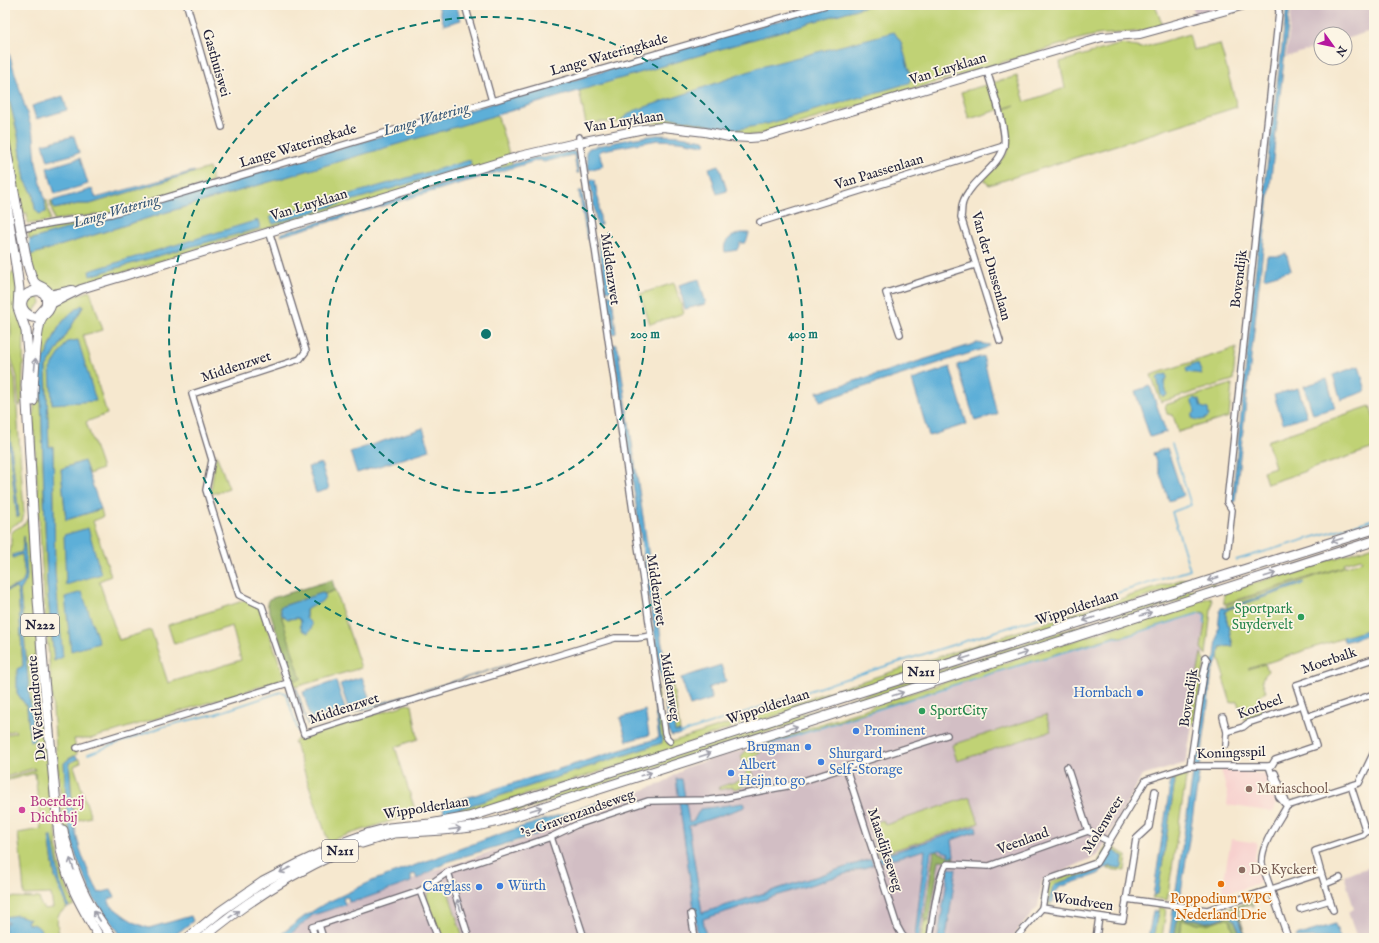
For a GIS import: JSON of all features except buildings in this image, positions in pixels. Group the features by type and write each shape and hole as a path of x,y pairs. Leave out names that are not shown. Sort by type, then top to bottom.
{"main road":[{"path":"5,142 27,262 37,288"},
{"name":"De Westlandroute","path":"5,182 9,222 19,289 18,308 25,324 28,352"},
{"name":"De Westlandroute","path":"16,265 27,291 26,294"},
{"path":"26,294 37,288 44,288 48,298"},
{"name":"N222","path":"26,294 22,306 25,312 36,316 46,306 48,298"},
{"name":"De Westlandroute","path":"36,316 31,324 26,385 39,614 54,798 60,846 65,870 78,899 100,938"},
{"name":"De Westlandroute","path":"36,316 37,343 33,409 39,532 48,677 64,834 71,860 84,893 96,916 113,938"},
{"name":"Wippolderlaan","path":"188,938 221,911 263,882 309,859 370,833 397,826 430,824 469,817 1234,572 1374,529"},
{"name":"Wippolderlaan","path":"203,938 247,904 296,873 328,857 372,839 394,834 450,830 499,821 1374,541"}],"street":[{"name":"Gasthuiswei","path":"187,5 222,127"},
{"path":"465,5 492,101"},
{"name":"Lange Wateringkade","path":"5,232 52,222 111,214 492,101 826,5"},
{"name":"Van Luyklaan","path":"48,298 520,156 580,140 664,127 705,132 729,137 763,137 987,70 1102,38 1140,34 1245,5"},
{"name":"Bovendijk","path":"1227,555 1232,510 1227,502 1267,135 1279,12 1278,5"},
{"path":"987,70 1005,134 1004,146"},
{"name":"Middenzwet","path":"269,231 306,350 300,359 192,394 212,460 206,490 239,595 262,606 304,734 614,638 638,638 650,636 580,140"},
{"name":"Van Paassenlaan","path":"760,222 1004,146"},
{"name":"Van der Dussenlaan","path":"1000,342 961,217 962,203 968,192 1001,156 1004,146"},
{"path":"900,334 886,293 975,265"},
{"name":"Middenweg","path":"650,636 665,733 670,741"},
{"name":"Bovendijk","path":"1191,766 1207,660 1205,657"},
{"name":"Moerbalk","path":"1302,705 1296,685 1370,660"},
{"path":"77,748 288,683"},
{"path":"1302,705 1306,717 1374,694"},
{"name":"Korbeel","path":"1227,732 1243,727 1248,723 1302,705"},
{"name":"Korbeel","path":"1223,717 1227,732 1226,745"},
{"name":"Koningsspil","path":"1191,766 1270,766 1274,760 1316,746 1306,717"},
{"name":"'s-Gravenzandseweg","path":"319,925 420,891 448,872 551,837 576,825 648,801 724,798 787,786 947,735"},
{"path":"1288,938 1262,864 1262,856 1265,846 1287,806 1358,783 1374,752"},
{"name":"Molenweer","path":"1042,908 1047,880 1096,863 1146,780 1191,766"},
{"path":"1270,766 1279,797 1287,806"},
{"path":"1067,767 1088,831 1108,841"},
{"name":"Maasdijkseweg","path":"846,768 897,926 905,938"},
{"path":"1351,786 1366,832"},
{"name":"Woudveen","path":"1042,908 1123,920 1132,855 1136,839 1149,827 1155,791"},
{"path":"1333,910 1321,873 1316,851 1363,835 1374,829"},
{"name":"Veenland","path":"930,938 943,868 947,864 989,866 1088,831"},
{"path":"551,837 584,938"},
{"path":"448,872 469,938"},
{"name":"Woudveen","path":"1126,899 1207,910 1321,873"},
{"path":"1325,884 1340,878"},
{"path":"420,891 438,938"},
{"path":"1300,910 1330,900"},
{"path":"1016,938 1042,908"},
{"path":"691,914 695,938"},
{"path":"1096,938 1100,917"},
{"path":"315,938 312,927 319,925 323,938"}],"shaded area":[{"path":"1192,5 1233,5 1195,16"},
{"path":"1292,5 1374,5 1374,30 1353,37 1353,26 1313,26 1313,49 1286,57"},
{"path":"1211,603 1186,763 1142,776 1098,855 1042,881 1038,907 1011,938 284,938 311,914 530,838 580,813 665,782 686,767"},
{"name":"Mariaschool","path":"1221,769 1264,774 1270,782 1276,800 1273,812 1227,805 1228,796"},
{"name":"De Kyckert","path":"1231,839 1257,843 1255,858 1262,882 1221,896"},
{"path":"1374,866 1374,938 1357,938 1348,912 1354,909 1344,875"}],"green space":[{"path":"870,5 1155,5 1162,24 1143,31 1083,38 770,132 754,135 733,135 663,123 601,122 586,124 579,90"},
{"path":"1189,34 1193,50 1220,44 1237,107 989,185 984,180 1007,153 1010,139 1003,110 1015,105 969,119 961,92 1017,76 1025,102 1065,88 1060,62 1121,44 1141,48"},
{"path":"5,83 18,135 25,180 33,194 35,209 46,212 45,200 47,200 49,221 28,224 27,213 23,213 20,196 16,190 5,127"},
{"path":"497,114 512,164 424,189 275,226 113,276 58,290 52,290 42,283 36,276 33,269 30,255 164,213"},
{"path":"209,168 213,182 110,213 54,220 50,201 52,201 54,209 78,204 90,204"},
{"path":"106,218 29,240 28,229 53,224"},
{"path":"5,263 9,334 8,336 5,331"},
{"path":"14,272 24,330 22,401 20,406 17,377 7,344 11,335 9,281 11,273"},
{"path":"674,283 684,313 650,324 640,294"},
{"path":"90,291 103,330 83,335 107,414 86,422 102,469 89,474 84,461 61,469 66,520 101,509 103,517 93,521 111,576 99,581 119,640 151,630 168,683 241,660 232,626 174,644 168,625 246,600 260,607 284,676 282,680 90,739 74,739 77,754 67,760 67,817 72,837 65,840 44,598 33,417 43,322 57,304 74,296","holes":["82,305 83,307 46,368 49,448 53,446 55,573 54,661 47,585 40,366 56,332 65,318"]},
{"path":"35,296 39,298 41,303 35,311 31,310 28,304 30,299"},
{"path":"5,345 15,379 24,513 21,521 13,526 7,533 5,532 5,412 17,517 19,517 5,393"},
{"path":"1236,348 1233,380 1161,402 1151,375"},
{"path":"1232,384 1229,417 1178,432 1173,415 1167,414 1165,405"},
{"path":"1370,406 1374,419 1374,448 1267,484 1263,471 1275,467 1267,441"},
{"path":"216,454 229,488 212,494 211,490"},
{"path":"28,519 32,589 34,590 59,862 64,881 74,905 69,907 60,882 49,836 55,877 67,908 60,912 57,919 60,938 45,938 38,928 27,923 27,920 29,920 16,916 5,917 5,897 39,898 44,909 53,908 51,894 24,895 18,833 41,829 35,773 5,781 5,779 35,770 34,768 5,777 5,735 16,732 15,730 5,733 5,657 10,632 5,620 5,591 15,588 18,590 23,666 17,693 27,707 30,741 35,738 33,735 20,591 26,581 24,538 22,552 13,557 22,554 25,575 23,583 5,590 5,567 11,548 11,534"},
{"name":"Sportpark Suydervelt","path":"1374,546 1374,628 1248,669 1265,664 1268,671 1262,680 1266,692 1258,696 1264,713 1244,720 1237,701 1231,703 1223,678 1225,677 1219,658 1220,647 1233,646 1225,612 1227,610 1226,605 1362,561 1361,558 1344,563 1345,566 1224,604 1224,593"},
{"path":"1216,572 1215,575 756,722 739,725 675,748 445,820 444,814 661,743 652,683 653,677 655,679 665,740 668,743 1180,580"},
{"path":"332,580 335,590 280,607 301,679 296,680 292,678 267,603 269,599"},
{"path":"1214,583 1214,590 513,813 512,807"},
{"path":"335,590 361,668 295,687 292,678 296,680 282,615 289,619 298,618 301,621 300,626 308,622 306,618 306,610 325,594"},
{"path":"1211,597 1212,601 1206,655 1201,648 1206,616 1205,613 1202,612 1121,637 1115,636 936,690 750,749 751,752 762,749 754,759 748,761 755,783 735,789 732,787 720,790 719,787 741,780 741,778 746,776 747,774 741,756 751,746"},
{"path":"1201,653 1205,661 1194,723 1189,725"},
{"path":"663,654 668,657 680,731 675,732"},
{"path":"407,704 412,705 418,739 395,747 416,813 328,841 294,741"},
{"path":"1046,715 1051,731 957,761 952,745"},
{"path":"80,759 81,762 74,766 91,817 74,821 69,763"},
{"path":"1187,772 1167,900 1152,898 1158,893 1175,780 1171,779 1172,777"},
{"path":"970,797 979,823 878,855 869,825 883,820 885,825"},
{"path":"1107,846 1111,846 1127,856 1125,871 1108,869 1109,866 1122,867 1123,857 1113,850 1098,870 1058,883 1053,887 1049,901 1052,907 1047,905 1048,886 1052,881 1096,866"},
{"path":"934,851 954,857 953,861 939,860 930,918 924,922"},
{"path":"440,884 445,885 447,888 463,938 440,938 427,901 427,895 430,890"},
{"path":"1252,901 1252,907 1251,904 1238,908 1245,934 1250,938 1247,938 1244,933 1233,907"},
{"path":"1159,907 1166,909 1162,938 1153,938"},
{"path":"1233,907 1235,915 1228,912 1206,918 1198,915 1186,914 1185,917 1177,916 1177,910 1209,915"},
{"path":"1177,916 1207,922 1228,916 1235,921 1242,938 1236,938 1230,920 1227,919 1205,924 1182,919 1180,938 1174,938"},
{"path":"930,918 927,938 921,938 924,922"},
{"path":"1227,918 1230,920 1236,937 1180,938 1182,919 1202,924"}],"water":[{"path":"438,5 456,5 461,20 444,25"},
{"path":"834,5 870,5 164,213 5,263 5,248 29,240 490,104"},
{"path":"1287,5 1290,5 1235,502 1232,502 1262,209"},
{"path":"894,32 901,42 911,77 909,83 767,124 733,130 674,118 644,117 623,123 621,120 633,111 764,66"},
{"path":"5,40 34,137 36,163 45,200 46,212 39,214 35,209 33,194 25,180 18,135 5,83"},
{"path":"63,96 67,110 36,119 32,106"},
{"path":"657,135 680,136 704,140 706,143 704,145 680,141 658,140 603,150 599,152 603,166 589,170 586,152 589,148"},
{"path":"74,136 79,153 48,161 43,144"},
{"path":"572,151 576,153 579,173 577,173 574,155 544,162 539,160 281,236 282,233 512,164 537,157 543,158"},
{"path":"80,158 88,184 55,194 47,168"},
{"path":"470,160 471,165 273,224 270,217"},
{"path":"719,165 727,191 717,194 709,168"},
{"path":"194,171 195,172 90,204 78,204 54,209 52,201 92,189 96,198"},
{"path":"590,180 595,180 599,201 601,225 597,226"},
{"path":"579,191 582,191 589,239 587,239"},
{"path":"258,220 260,228 90,276 89,271"},
{"path":"741,233 749,233 745,243 740,243 737,250 725,252 724,248 726,242"},
{"path":"598,238 603,238 611,290 606,291"},
{"path":"1286,253 1291,270 1264,278 1267,256 1280,256"},
{"path":"699,279 706,304 685,309 679,285"},
{"path":"607,295 612,295 616,333 613,334 611,330"},
{"path":"82,305 83,307 46,368 49,447 53,446 55,573 63,657 54,661 47,585 40,366 60,325 65,318"},
{"path":"78,340 96,401 52,404 50,369 67,342"},
{"path":"977,343 990,345 986,348 820,401 817,391 820,392"},
{"path":"616,344 618,349 675,732 680,731 681,734 672,736 669,732 613,345"},
{"path":"983,356 997,414 975,421 957,365"},
{"path":"1193,364 1198,364 1202,374 1187,372 1186,368"},
{"path":"1359,366 1366,391 1341,400 1333,375"},
{"path":"950,367 967,424 929,436 912,380"},
{"path":"1167,374 1164,384 1167,394 1163,397 1161,395 1157,378 1161,375"},
{"path":"1327,379 1335,408 1313,414 1304,386"},
{"path":"1150,386 1166,432 1150,437 1135,391"},
{"path":"1298,388 1307,416 1283,423 1274,395"},
{"path":"5,393 19,517 17,517 5,412"},
{"path":"1194,398 1199,400 1201,407 1208,409 1209,416 1203,420 1196,420 1192,418 1192,415 1195,412 1192,403"},
{"path":"423,428 430,450 357,473 350,452"},
{"path":"1167,448 1183,496 1169,501 1153,453"},
{"path":"84,461 101,509 66,520 61,469"},
{"path":"321,463 329,489 316,493 308,467"},
{"path":"88,528 101,574 66,585 64,535"},
{"path":"24,536 27,575 26,581 20,591 33,735 35,738 33,741 30,741 27,707 17,693 17,669 23,666 18,590 15,588 5,591 23,582 25,575 22,554 13,558 12,555 22,552"},
{"path":"1303,582 1304,584 1229,609 1225,612 1233,646 1220,647 1219,658 1212,671 1201,761 1174,938 1169,938 1209,664 1215,658 1220,610 1221,608 1224,607 1224,609"},
{"path":"82,592 99,643 71,651 65,597"},
{"path":"322,593 325,594 323,600 306,610 306,618 312,624 308,633 302,630 300,626 301,621 298,618 288,619 282,615 280,607"},
{"path":"1374,628 1374,632 1371,633 1374,642 1374,656 1368,637 1364,636 1344,642 1343,637"},
{"path":"510,664 376,706 375,705"},
{"path":"721,665 726,681 708,688 712,699 690,706 681,678"},
{"path":"362,677 370,700 348,707 340,684"},
{"path":"336,681 345,709 311,719 303,692"},
{"path":"651,683 662,743 444,814 443,805 659,738"},
{"path":"295,689 297,689 308,724 310,725 365,709 310,727 307,725"},
{"path":"645,710 649,735 627,741 620,718"},
{"path":"76,756 78,759 69,763 75,830 80,849 99,893 111,890 115,897 109,899 108,903 127,918 149,928 191,916 193,921 171,938 123,938 94,899 76,856 67,817 64,763 70,758"},
{"path":"676,779 682,779 689,822 694,820 700,809 743,803 745,804 745,807 689,826 702,913 871,859 873,865 703,919 706,938 698,938"},
{"path":"1171,779 1175,780 1158,893 1153,896"},
{"path":"628,793 629,798 579,814 535,835 449,861 417,879 415,874 411,875 411,882 360,900 349,902 348,897 343,898 345,905 313,915 286,938 276,938 324,904 372,881 503,833"},
{"path":"976,826 977,831 952,840 954,856 950,857 949,853 940,850 931,852 919,937 915,936 925,850 881,862 878,857"},
{"path":"49,836 52,836 60,882 69,907 67,908 55,877"},
{"path":"1113,850 1123,857 1122,867 1109,866 1098,874 1060,887 1055,893 1053,902 1051,903 1049,901 1053,887 1058,883 1098,870"},
{"path":"949,868 956,869 946,938 938,938"},
{"path":"1153,911 1158,911 1153,938 1148,938"},
{"path":"1228,912 1233,914 1239,920 1242,930 1247,938 1242,938 1235,921 1228,916 1207,922 1196,919 1186,919 1185,917 1186,914 1198,915 1206,918"},
{"path":"17,915 30,919 27,921 28,924 37,926 45,938 5,938 5,923 8,922 5,920 5,917"},
{"path":"1335,924 1340,938 1297,938 1296,936"}],"pier":[{"path":"29,238 30,257 6,265 5,246"}],"waterway":[{"path":"679,734 845,679 1190,570 1172,512 1191,505 1172,444"},
{"path":"1236,560 1374,519"},
{"path":"761,747 973,679 1116,637 1121,638 1200,613 1205,617 1204,623"},
{"path":"88,754 165,726 215,714 281,692 286,693 298,731"},
{"path":"365,708 375,706"}],"place":[{"name":"Sportpark Suydervelt","path":"1301,617"},
{"name":"Hornbach","path":"1140,693"},
{"name":"SportCity","path":"922,711"},
{"name":"Prominent","path":"856,731"},
{"name":"Brugman","path":"808,747"},
{"name":"Shurgard Self-Storage","path":"821,762"},
{"name":"Albert Heijn to go","path":"731,773"},
{"name":"Mariaschool","path":"1249,789"},
{"name":"Boerderij Dichtbij","path":"22,810"},
{"name":"De Kyckert","path":"1242,870"},
{"name":"Poppodium WPC Nederland Drie","path":"1221,884"},
{"name":"Würth","path":"500,886"},
{"name":"Carglass","path":"479,887"}],"water label":[{"name":"Lange Watering","path":"426,119"},
{"name":"Lange Watering","path":"116,211"}]}
